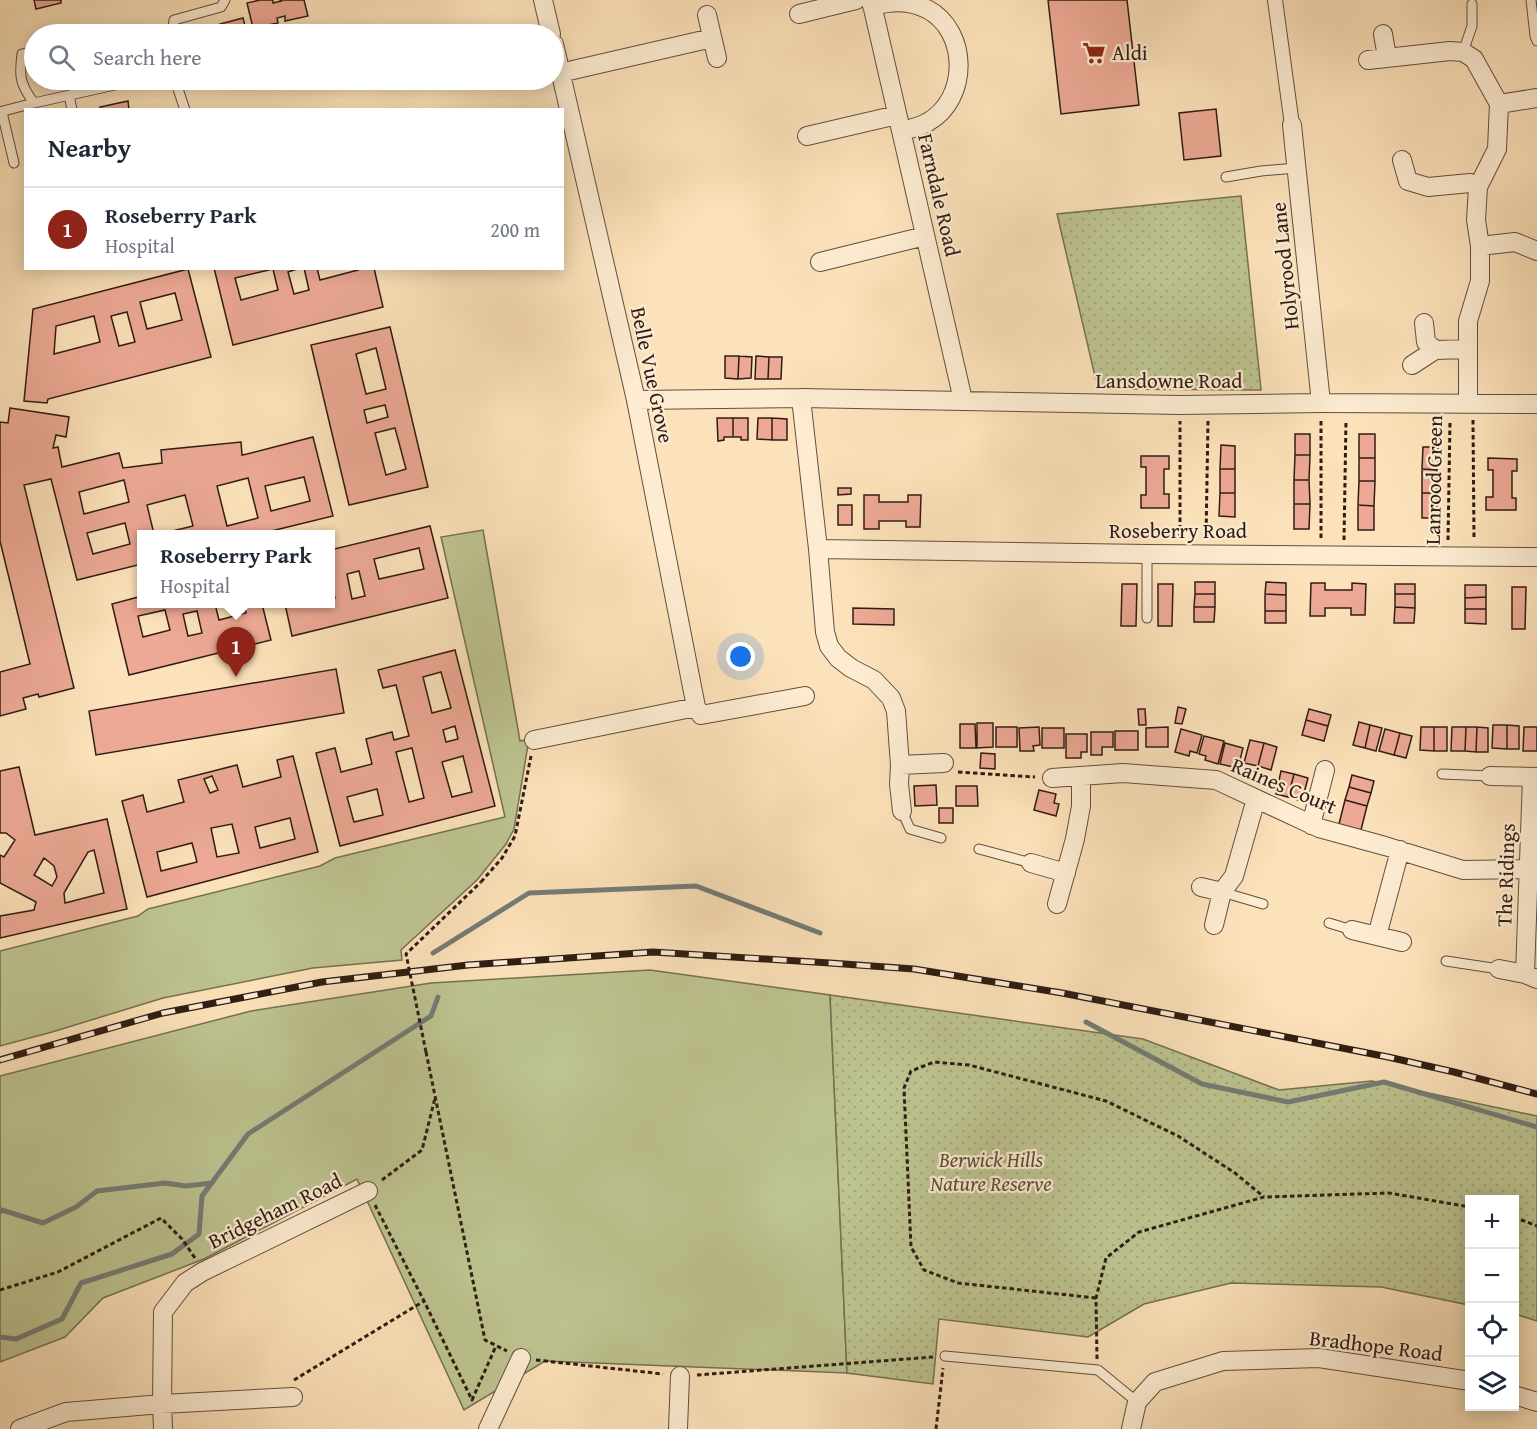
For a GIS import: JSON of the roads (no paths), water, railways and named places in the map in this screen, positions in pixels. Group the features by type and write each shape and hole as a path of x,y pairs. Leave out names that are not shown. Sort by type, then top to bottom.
{"street":[{"path":"543,0 549,24"},
{"path":"1275,0 1292,125"},
{"path":"799,14 866,2 897,2 925,8 934,13 952,34 958,57 958,81 954,93 938,115 928,122 899,123 807,136"},
{"name":"Farndale Road","path":"866,2 899,123 963,400"},
{"path":"707,15 717,58"},
{"path":"1383,34 1387,57"},
{"path":"564,72 712,38"},
{"path":"1368,60 1450,51 1463,52 1474,59 1499,104 1497,148 1478,187 1476,220 1480,281 1468,321 1464,404"},
{"name":"Belle Vue Grove","path":"564,90 636,400 699,711"},
{"path":"1499,104 1537,98"},
{"name":"Holyrood Lane","path":"1292,125 1321,403"},
{"path":"1402,160 1408,181 1428,187 1470,183 1478,187"},
{"path":"820,262 925,236"},
{"path":"1479,246 1515,242 1537,251"},
{"path":"1424,323 1426,342 1435,350"},
{"path":"1412,365 1435,350 1468,349"},
{"path":"801,398 825,632 838,658 850,668 874,680 891,698 896,711 902,811"},
{"name":"Lansdowne Road","path":"636,400 801,398 1180,405 1537,404"},
{"name":"Roseberry Road","path":"818,549 1537,557"},
{"path":"534,740 699,711 805,696"},
{"path":"900,765 948,768"},
{"path":"1311,825 1325,770"},
{"name":"Raines Court","path":"1052,778 1122,773 1216,780 1318,828 1463,870 1529,869"},
{"name":"The Ridings","path":"1490,776 1535,777 1529,869 1531,977"},
{"path":"1057,904 1076,839 1081,807 1080,777"},
{"path":"1214,925 1222,892 1234,876 1256,799"},
{"path":"1377,936 1400,850"},
{"path":"1031,863 1066,873"},
{"path":"1201,887 1222,892"},
{"path":"1352,930 1402,942"},
{"path":"1499,969 1531,977"},
{"name":"Bridgeham Road","path":"164,1429 163,1312 185,1283 202,1272 368,1191"},
{"path":"488,1429 521,1358"},
{"name":"Bradhope Road","path":"1137,1402 1155,1382 1223,1361 1319,1358 1465,1380"},
{"path":"678,1429 681,1376"},
{"path":"1519,1396 1537,1402"},
{"path":"20,1429 66,1412 293,1397"},
{"path":"1131,1429 1137,1402"}],"lane":[{"path":"173,24 174,20 221,7 225,0"},
{"path":"1531,0 1537,40"},
{"path":"1463,52 1472,26 1472,4"},
{"path":"24,54 22,54 20,74 24,88"},
{"path":"25,90 34,103"},
{"path":"14,163 1,112 92,90"},
{"path":"178,90 184,108"},
{"path":"69,95 72,108"},
{"path":"1226,177 1297,168"},
{"path":"1147,554 1147,618"},
{"path":"1442,774 1490,776"},
{"path":"902,811 910,829 941,838"},
{"path":"979,849 1031,863"},
{"path":"1222,892 1263,904"},
{"path":"1329,923 1352,930"},
{"path":"1446,961 1499,969"},
{"path":"945,1356 1098,1370 1137,1402"}],"waterway":[{"path":"433,953 529,893 696,886 820,933"},
{"path":"0,1337 16,1339 62,1319 81,1283 172,1254 199,1234 202,1196 248,1134 431,1016 438,997"},
{"path":"1086,1022 1202,1084 1288,1102 1384,1082 1537,1127"},
{"path":"0,1212 2,1210 43,1223 76,1207 97,1191 165,1183 186,1186 212,1183"}],"railway":[{"path":"0,1060 163,1013 322,982 468,965 653,952 914,969 1062,993 1388,1057 1537,1094"}],"place":[{"name":"Aldi","path":"1094,53"},
{"name":"Roseberry Park","path":"236,677"}],"park label":[{"name":"Berwick Hills Nature Reserve","path":"991,1172"}]}
